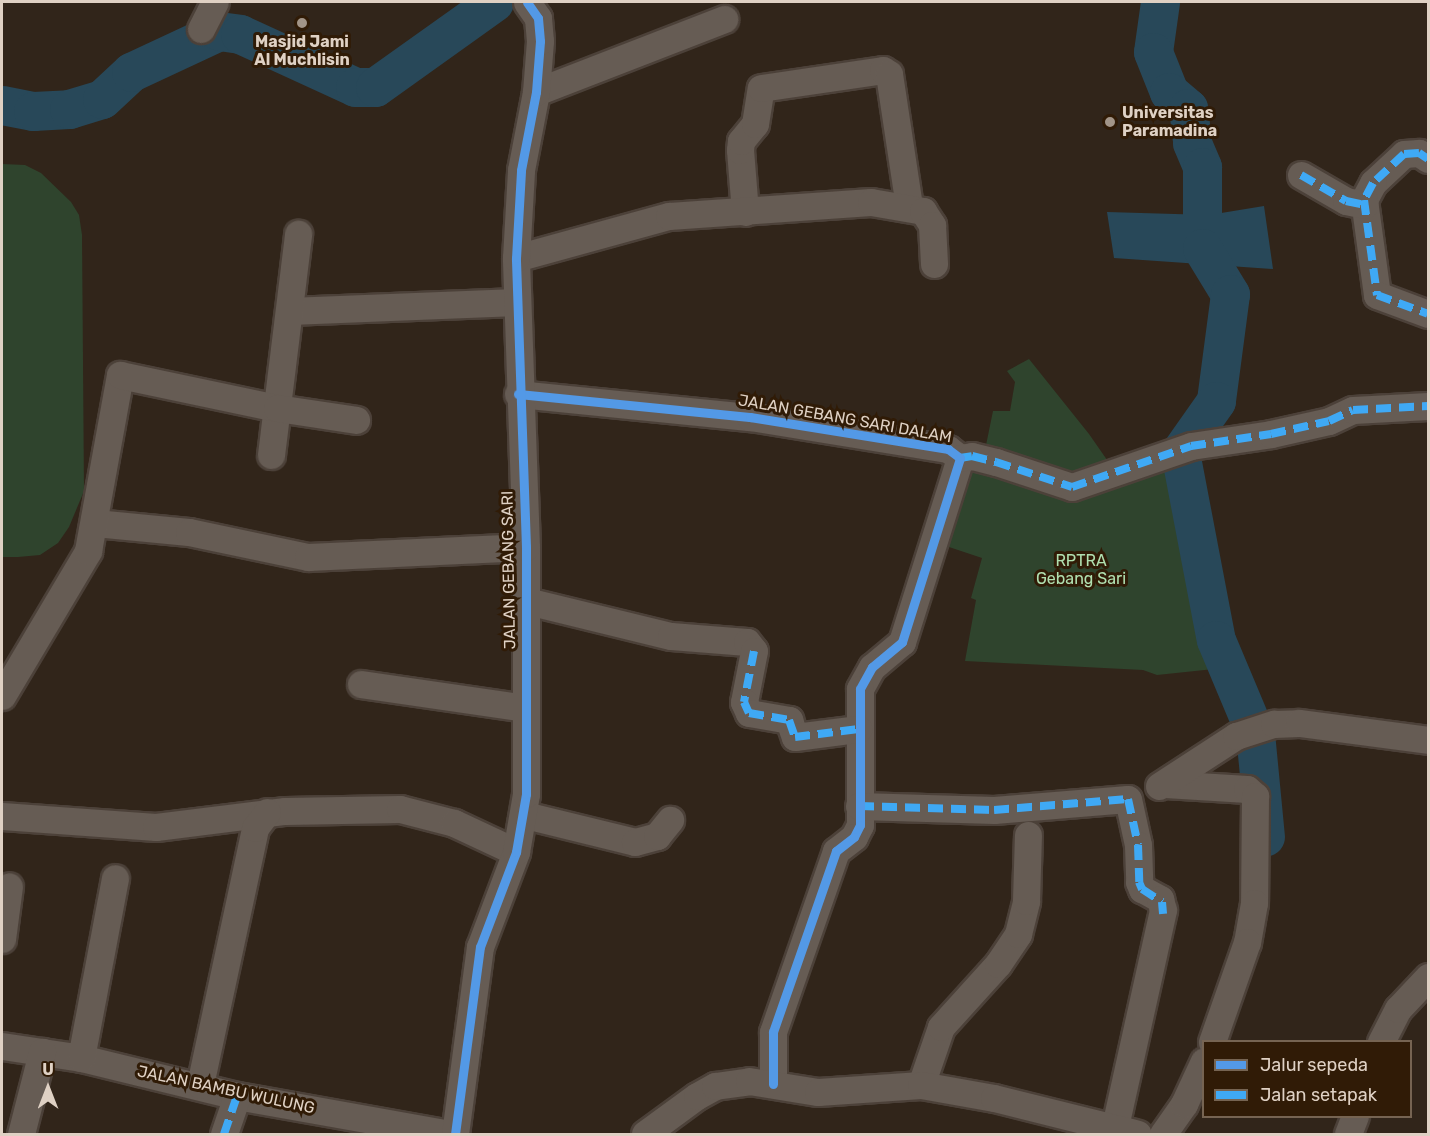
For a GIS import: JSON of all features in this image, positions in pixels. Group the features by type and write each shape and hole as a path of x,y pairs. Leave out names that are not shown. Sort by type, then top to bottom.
{"street":[{"path":"201,28 216,2"},
{"name":"JALAN GEBANG SARI","path":"453,1134 480,947 516,852 525,815 526,547 518,394 516,258 521,170 536,92 540,41 538,18 527,2"},
{"path":"536,92 724,19"},
{"path":"745,212 741,141 755,124 761,88 883,70 889,74 909,207"},
{"path":"1428,159 1419,153 1404,154 1368,189 1365,206 1377,295 1428,314"},
{"path":"1301,175 1346,201 1365,206"},
{"path":"516,258 669,216 871,202 923,211 932,225 934,264"},
{"path":"271,455 298,234"},
{"path":"290,311 516,302"},
{"path":"2,696 82,565 95,523 120,375 277,408 356,420"},
{"name":"JALAN GEBANG SARI DALAM","path":"518,394 750,417 948,449 960,458 903,642 863,678 858,729 860,825 854,837 836,851 773,1032 773,1084"},
{"path":"960,458 972,456 996,462 1072,486 1180,449 1271,434 1329,421 1353,410 1428,406"},
{"path":"95,523 189,532 308,557 526,547"},
{"path":"526,601 671,636 747,642 754,651 744,702 749,713 789,720 795,737 858,729"},
{"path":"361,684 525,708"},
{"path":"858,806 994,810 1128,799 1165,784 1236,736 1261,727 1299,723 1428,740"},
{"path":"1165,784 1247,789 1256,802 1254,903 1249,932 1212,1040"},
{"path":"645,1134 715,1086 748,1081 818,1092 921,1084 1128,1132 1163,910 1160,900 1142,889 1139,882 1138,845 1128,799"},
{"path":"2,816 156,827 267,812 418,812 454,823 516,852"},
{"path":"200,1085 255,828 267,812"},
{"path":"525,815 635,842 657,836 670,820"},
{"path":"921,1084 941,1027 998,964 1018,933 1026,901 1028,835"},
{"path":"81,1058 116,878"},
{"path":"2,939 9,886"},
{"path":"1382,1040 1398,1009 1428,977"},
{"name":"JALAN BAMBU WULUNG","path":"2,1046 81,1058 200,1085 237,1096 453,1134"},
{"path":"21,1134 42,1052"},
{"path":"1163,1134 1184,1104 1202,1063"},
{"path":"224,1134 237,1096"},
{"path":"1348,1134 1354,1118"}],"green space":[{"path":"2,164 25,165 41,173 71,202 79,215 82,235 84,491 69,527 58,543 40,555 18,557 2,557"},
{"name":"RPTRA Gebang Sari","path":"1029,359 1089,434 1121,480 1176,460 1199,607 1214,669 1157,675 1143,670 965,661 976,600 971,598 982,558 940,544 966,461 984,455 993,411 1010,411 1015,382 1007,371"}],"water":[{"path":"1264,206 1273,269 1114,258 1107,212 1209,215"}],"waterway":[{"path":"2,105 33,111 69,109 102,99 131,72 219,31 240,34 355,87 375,87 494,2"},
{"path":"1160,2 1153,52 1169,92 1188,108 1192,143 1202,167 1202,248 1230,294 1216,401 1180,452 1216,640 1255,733 1265,837"}],"marked path":[{"path":"1428,159 1419,153 1404,154 1373,183 1364,200 1377,295 1428,314"},
{"path":"1301,175 1346,201 1365,205"},
{"path":"960,458 972,456 996,462 1072,487 1191,446 1271,434 1329,421 1353,410 1428,406"},
{"path":"754,651 744,702 749,713 789,720 795,737 858,729"},
{"path":"859,806 994,810 1128,799 1138,845 1139,882 1142,889 1162,902 1163,914"},
{"path":"224,1134 237,1096"}],"cycle path":[{"path":"455,1134 480,947 516,852 526,794 526,547 516,258 521,170 536,92 540,41 538,18 527,2"},
{"path":"518,394 750,417 948,449 960,458 902,642 872,667 860,689 860,825 854,837 836,851 773,1032 773,1084"}],"place":[{"name":"Masjid Jami Al Muchlisin","path":"302,23"},
{"name":"Universitas Paramadina","path":"1110,122"}]}
